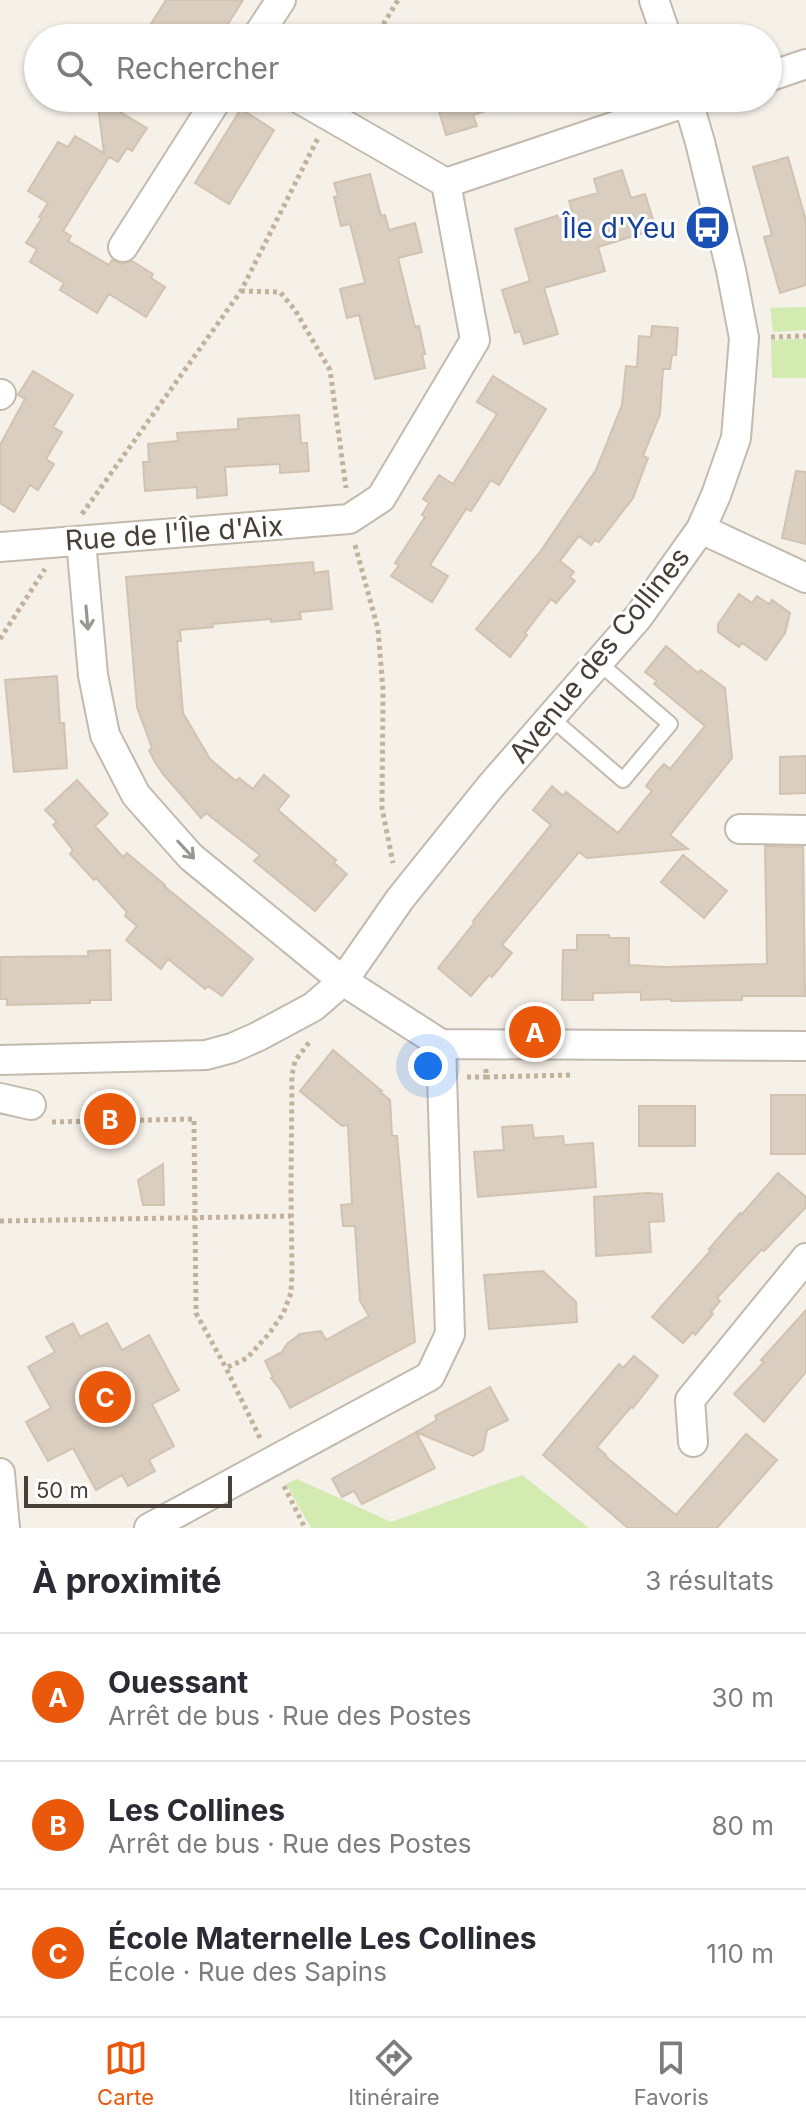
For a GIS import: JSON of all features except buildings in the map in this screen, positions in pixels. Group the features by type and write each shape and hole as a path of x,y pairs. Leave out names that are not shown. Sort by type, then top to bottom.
{"street":[{"path":"265,24 281,0"},
{"path":"654,0 662,24"},
{"path":"782,72 806,64"},
{"path":"123,247 209,112"},
{"path":"322,112 446,183 654,112"},
{"name":"Avenue des Collines","path":"0,1060 206,1055 259,1036 313,1007 343,981 400,899 490,787 639,616 701,529 736,438 744,338 695,112"},
{"path":"349,519 381,498 475,340 446,183"},
{"name":"Rue de l'Île d'Aix","path":"0,547 349,519"},
{"path":"701,529 806,578"},
{"path":"72,541 105,735 136,795 191,857 343,981 441,1044 806,1046"},
{"path":"740,829 806,830"},
{"path":"149,1528 430,1376 450,1334 441,1044"},
{"path":"0,1098 39,1114"},
{"path":"693,1442 690,1400 806,1258"},
{"path":"0,1473 5,1528"}],"lane":[{"path":"550,717 623,780 670,724 598,662"}],"path":[{"path":"383,24 398,0"},
{"path":"0,639 72,541 241,291 329,116"},
{"path":"241,291 280,292 295,310 330,370 349,519 378,629 383,690 382,808 400,899"},
{"path":"744,338 806,336"},
{"path":"226,1368 247,1358 268,1335 283,1314 291,1293 292,1075 295,1061"},
{"path":"39,1114 194,1119 196,1313 305,1528"},
{"path":"0,1221 291,1216"}],"green space":[{"path":"806,307 806,330 773,332 770,308"},
{"path":"806,339 806,378 772,378 771,340"},
{"path":"522,1475 589,1528 311,1528 286,1484 297,1479 391,1522"}],"place":[{"name":"Île d'Yeu","path":"707,228"},
{"name":"Ouessant","path":"535,1032"},
{"name":"Les Collines","path":"110,1119"},
{"name":"École Maternelle Les Collines","path":"105,1397"}]}
